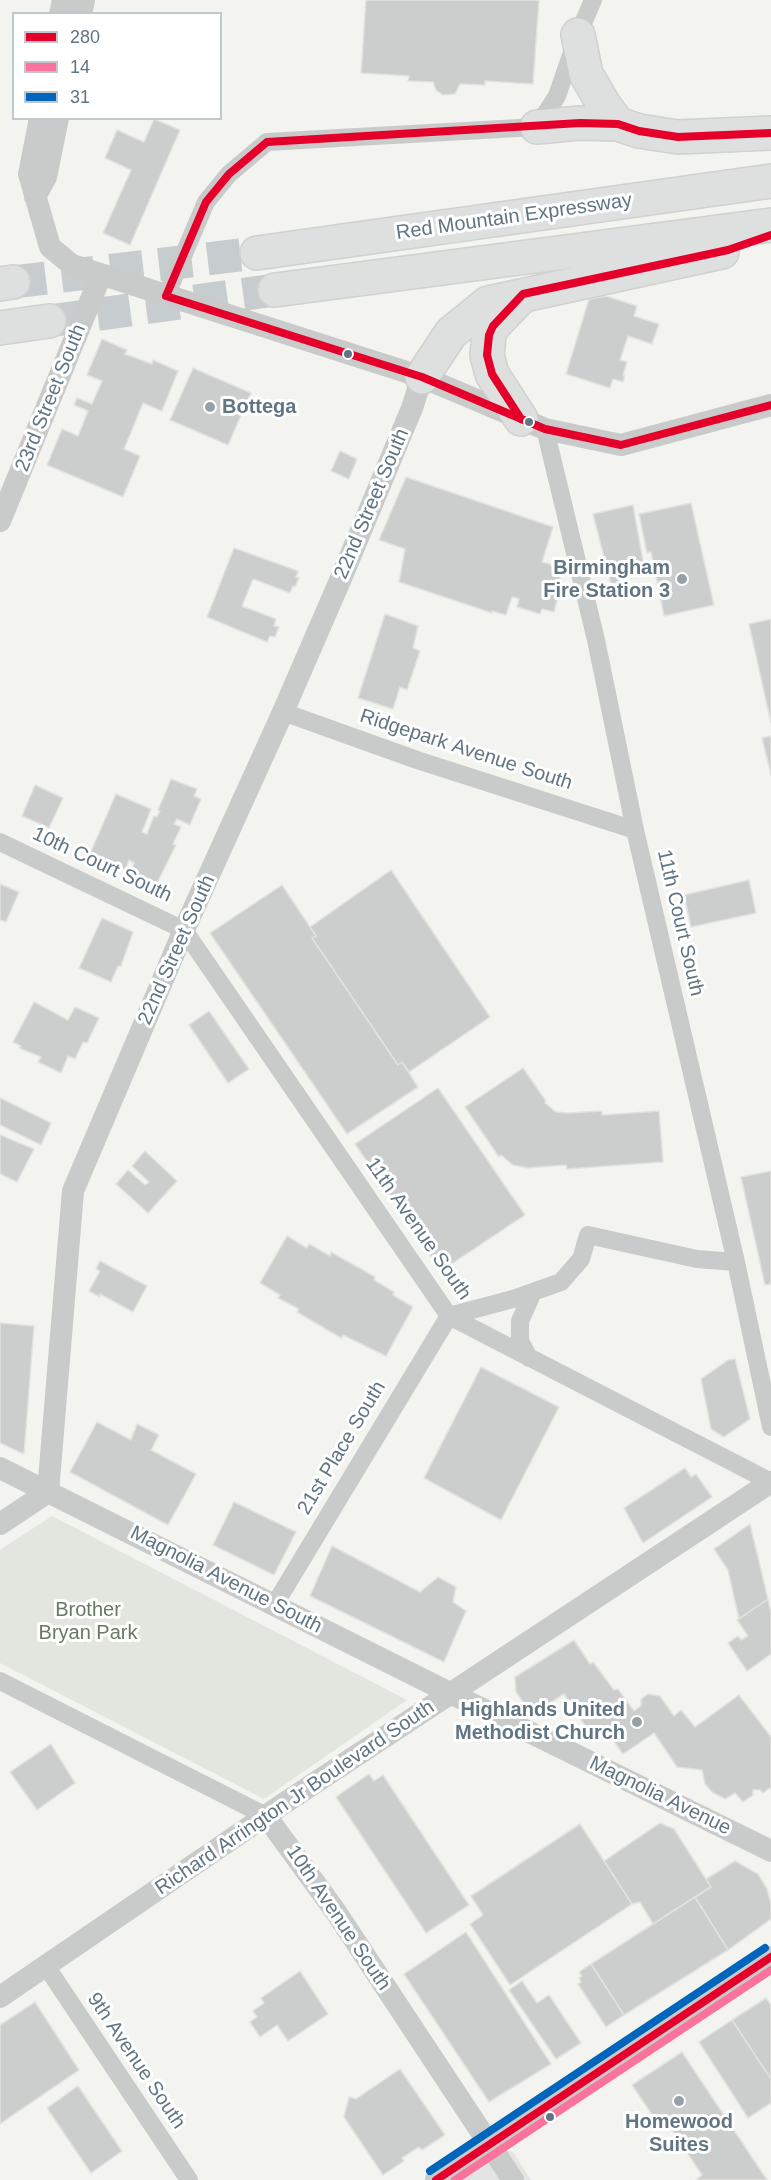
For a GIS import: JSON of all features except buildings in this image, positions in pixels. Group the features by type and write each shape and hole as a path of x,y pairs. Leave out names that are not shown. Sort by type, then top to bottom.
{"highway":[{"path":"578,35 586,74 618,124"},
{"path":"537,127 580,123 618,124 639,131 678,137 771,133"},
{"name":"Red Mountain Expressway","path":"257,253 766,182"},
{"path":"422,377 451,333 488,303 728,250 760,233"},
{"name":"Red Mountain Expressway","path":"275,290 760,233"},
{"path":"523,294 494,326 489,335 487,355 492,374 533,424"},
{"path":"0,328 49,321"}],"street":[{"path":"166,296 206,201 229,174 267,142 537,127 557,96 593,0"},
{"path":"40,120 29,174 50,247 72,265 422,377 533,424 621,445 771,405"},
{"path":"35,197 46,177 58,120"},
{"name":"23rd Street South","path":"0,521 101,275"},
{"name":"22nd Street South","path":"48,1492 73,1191 184,930 347,565 422,377"},
{"path":"735,415 771,418"},
{"name":"11th Court South","path":"533,424 596,640 635,830 736,1262 771,1427"},
{"name":"Ridgepark Avenue South","path":"283,712 417,760 635,830"},
{"name":"10th Court South","path":"0,842 184,930"},
{"name":"11th Avenue South","path":"184,930 449,1316 771,1482"},
{"path":"449,1316 561,1282 581,1259 588,1235 697,1259 736,1262"},
{"path":"529,1358 520,1341 520,1321 533,1292"},
{"name":"21st Place South","path":"275,1604 449,1316"},
{"name":"Magnolia Avenue South","path":"0,1468 452,1694"},
{"name":"Richard Arrington Jr Boulevard South","path":"0,1997 266,1815 771,1482"},
{"path":"0,1524 48,1492"},
{"name":"10th Avenue South","path":"0,1681 266,1815 336,1912 513,2180"},
{"name":"Magnolia Avenue","path":"452,1694 771,1851"},
{"path":"436,2180 771,1957"},
{"name":"9th Avenue South","path":"46,1966 189,2180"}],"shaded area":[{"path":"501,2149 513,2152 531,2180 454,2180"}],"green space":[{"name":"Brother Bryan Park","path":"52,1516 407,1700 264,1799 0,1663 0,1550"}],"tunnel":[{"path":"13,282 257,253"},
{"path":"49,321 275,290"}],"transit line":[{"name":"280","path":"771,133 678,137 639,131 618,124 580,123 267,142 229,174 206,202 166,296 422,377 545,429 621,445 771,405"},
{"name":"280","path":"521,419 492,374 487,355 489,335 493,326 523,294 728,250 771,235"},
{"name":"31","path":"430,2171 765,1948"},
{"name":"280","path":"436,2180 771,1957"},
{"name":"14","path":"455,2180 771,1970"}],"place":[{"name":"Bottega","path":"210,407"},
{"name":"Birmingham Fire Station 3","path":"682,579"},
{"name":"Highlands United Methodist Church","path":"637,1722"},
{"name":"Homewood Suites","path":"679,2101"}]}
